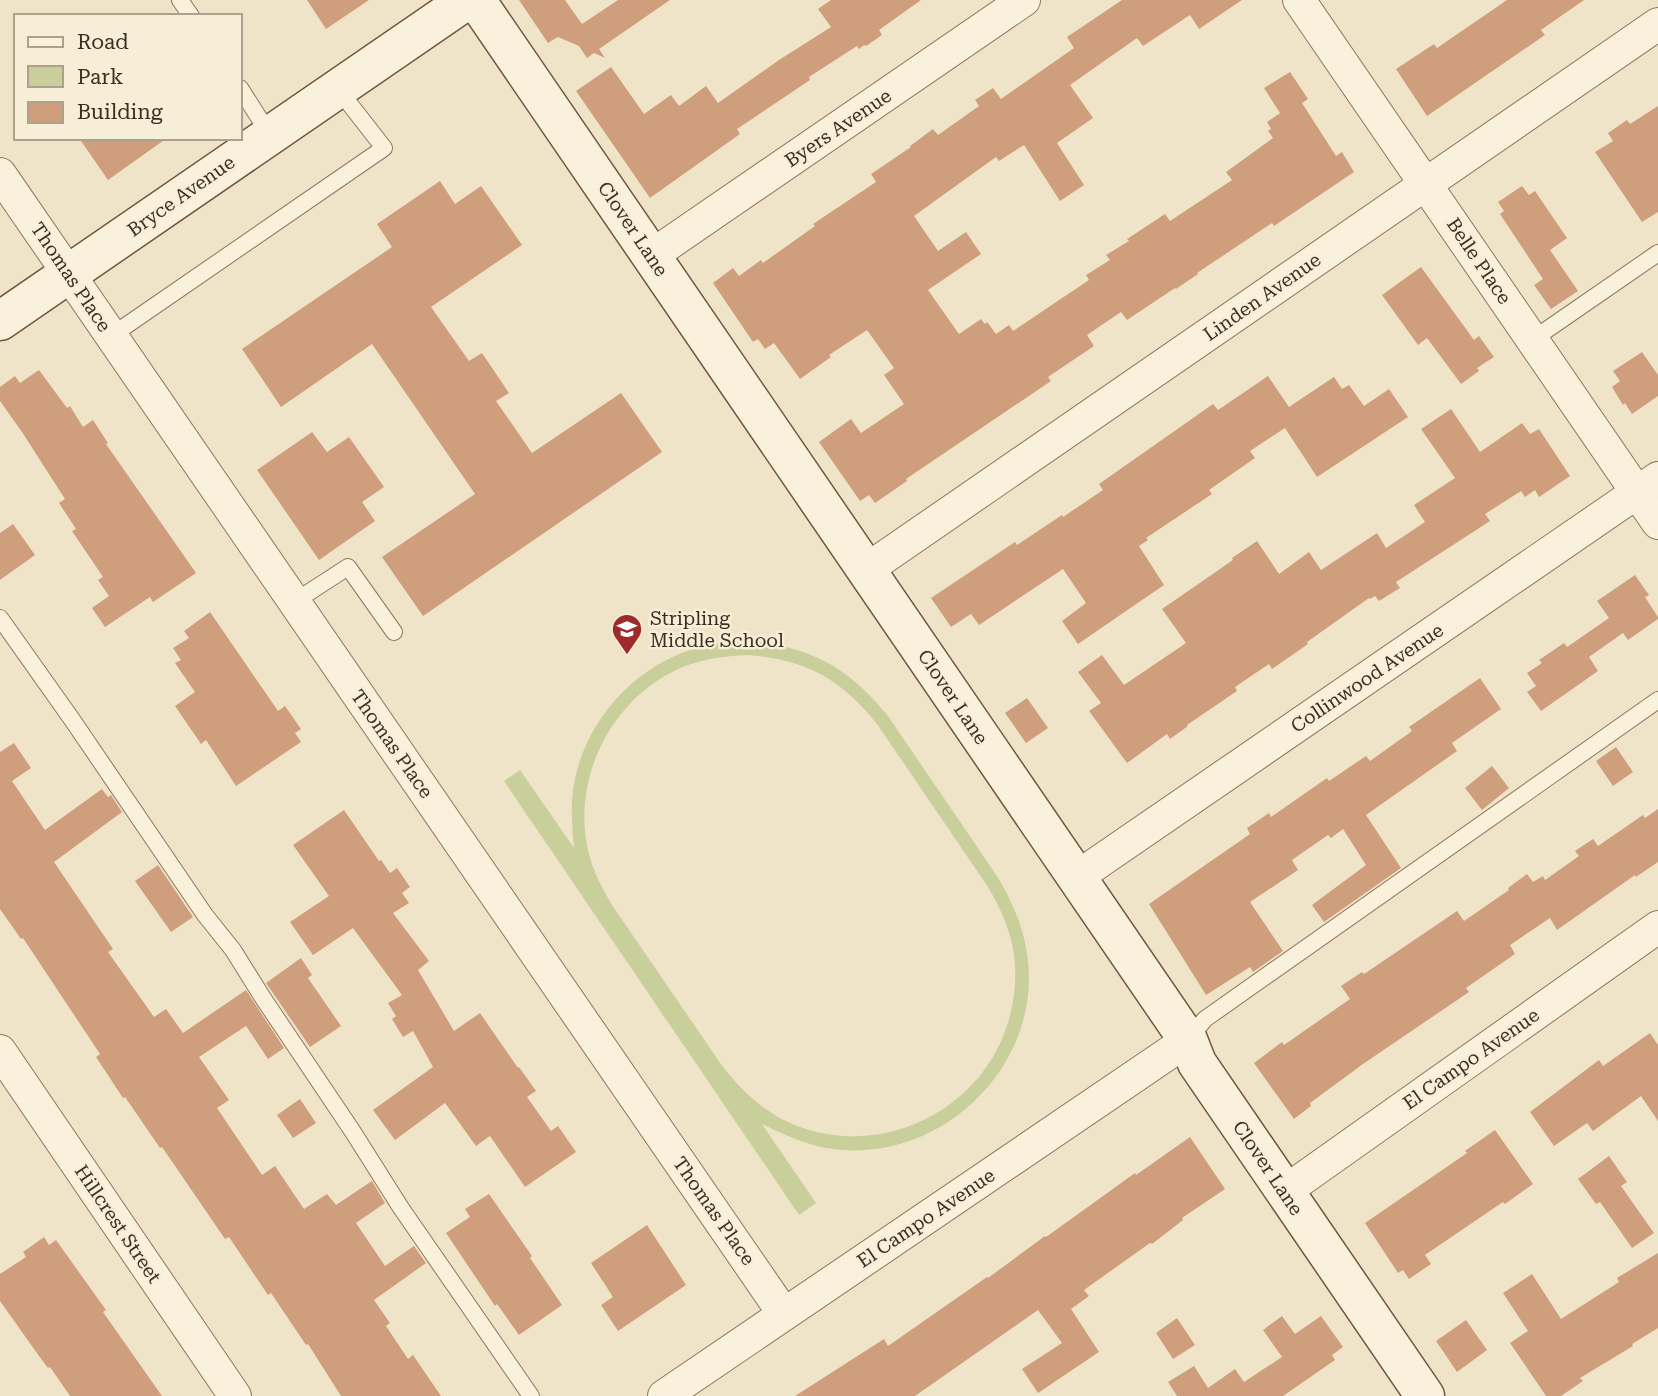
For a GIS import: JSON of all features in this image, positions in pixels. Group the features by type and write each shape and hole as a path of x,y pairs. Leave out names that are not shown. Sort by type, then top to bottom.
{"street":[{"name":"Bryce Avenue","path":"0,321 467,0"},
{"name":"Clover Lane","path":"476,0 1188,1040 1196,1063 1418,1393"},
{"name":"Byers Avenue","path":"651,256 1024,0"},
{"name":"Belle Place","path":"1299,0 1532,340 1648,485 1658,523"},
{"name":"Linden Avenue","path":"866,570 1658,24"},
{"name":"Thomas Place","path":"0,174 784,1314"},
{"name":"Collinwood Avenue","path":"1077,877 1648,485"},
{"name":"El Campo Avenue","path":"1284,1192 1658,927"},
{"name":"El Campo Avenue","path":"664,1396 1188,1040"},
{"name":"Hillcrest Street","path":"0,1051 235,1396"}],"lane":[{"path":"111,336 384,148 338,88"},
{"path":"242,91 270,135"},
{"path":"1532,340 1658,253"},
{"path":"294,602 348,567 394,632"},
{"path":"0,618 205,915 233,950 401,1208 531,1396"},
{"path":"1188,1040 1205,1019 1658,700"}],"green space":[{"path":"750,641 793,649 828,663 873,699 888,716 999,879 1016,914 1027,953 1028,995 1018,1035 1000,1071 974,1102 941,1126 904,1143 863,1150 821,1147 762,1124 816,1203 799,1215 504,781 520,770 574,848 572,800 580,761 601,718 616,699 634,682 674,656 703,646","holes":["740,655 770,658 821,674 864,708 988,887 1002,913 1011,941 1015,963 1014,997 997,1050 979,1077 956,1100 929,1117 899,1129 868,1136 835,1135 803,1128 779,1118 749,1095 723,1067 612,905 591,861 585,833 585,805 590,777 599,750 630,703 652,685 676,670 694,663"]}],"building":[{"path":"307,0 369,0 326,29"},
{"path":"519,0 565,0 582,24 618,0 670,0 599,49 605,58 594,53 587,58 579,46 558,37 548,43"},
{"path":"831,0 921,0 879,30 882,35 866,46 859,49 857,46 809,77 810,80 737,129 740,134 650,198 576,91 611,67 644,114 671,95 679,106 706,86 718,103 831,27 818,9"},
{"path":"1122,0 1242,0 1199,29 1190,15 1143,46 1137,38 1070,85 1093,118 1057,143 1084,185 1060,201 1024,145 999,161 996,157 914,216 938,251 966,232 981,254 928,290 959,334 981,319 985,324 987,322 996,334 1009,325 1013,331 1089,280 1086,275 1110,260 1106,255 1129,241 1127,239 1165,214 1170,221 1232,180 1226,172 1273,138 1268,131 1271,129 1267,122 1280,113 1264,88 1290,72 1308,99 1302,103 1336,156 1342,152 1354,172 1127,320 1121,312 1087,335 1094,346 1048,377 1051,381 875,503 869,495 860,501 819,442 851,419 861,433 904,404 884,375 894,368 867,330 829,355 831,357 800,379 774,343 765,349 758,339 753,342 713,283 733,268 739,276 761,260 763,263 815,226 813,224 876,182 871,174 933,129 938,135 979,106 975,100 993,88 1001,99 1074,48 1067,37"},
{"path":"1507,0 1584,0 1541,30 1545,35 1427,116 1396,69 1434,44 1437,48"},
{"path":"1658,106 1658,212 1642,222 1595,152 1613,141 1608,133 1627,120 1630,124"},
{"path":"80,140 164,140 108,180"},
{"path":"440,181 455,204 481,186 522,245 431,307 469,361 482,353 509,393 496,401 532,453 621,393 662,452 423,616 382,557 475,494 372,344 281,407 242,349 392,247 377,224"},
{"path":"1522,186 1529,195 1535,191 1567,238 1550,250 1578,291 1551,309 1534,285 1543,279 1500,214 1504,211 1498,202"},
{"path":"1421,267 1474,340 1479,336 1494,357 1477,368 1479,371 1461,384 1427,338 1418,345 1382,295"},
{"path":"1642,352 1658,375 1658,396 1632,414 1612,387 1620,381 1613,371"},
{"path":"39,370 67,408 70,406 83,427 93,420 108,443 106,444 196,573 153,602 150,597 105,627 92,608 109,596 98,580 103,577 72,531 76,529 59,503 65,499 0,401 0,387 15,376 20,383"},
{"path":"1268,376 1289,407 1334,377 1342,389 1349,385 1364,406 1389,389 1408,417 1317,477 1285,428 1250,451 1255,458 1209,490 1212,494 1146,538 1148,540 1139,546 1164,585 1078,644 1062,621 1086,603 1063,569 979,625 971,614 951,627 931,598 1015,542 1017,545 1103,490 1099,484 1213,404 1218,410"},
{"path":"1451,409 1480,452 1522,423 1530,434 1539,429 1570,476 1539,497 1535,490 1525,497 1521,491 1485,514 1490,521 1396,582 1400,588 1379,601 1375,596 1369,598 1272,669 1269,664 1235,687 1237,691 1170,739 1167,734 1127,763 1089,711 1101,703 1078,672 1102,655 1124,685 1186,643 1162,609 1257,541 1279,574 1309,552 1321,570 1377,533 1386,548 1425,522 1414,505 1455,478 1421,429"},
{"path":"312,432 327,452 349,437 384,487 362,502 375,521 319,560 257,470"},
{"path":"13,524 35,555 0,580 0,533"},
{"path":"1635,575 1649,595 1645,597 1658,619 1628,640 1623,633 1589,657 1598,671 1541,711 1527,692 1536,686 1527,673 1542,663 1539,660 1564,643 1567,647 1609,618 1597,601"},
{"path":"210,612 278,711 285,706 301,729 295,733 301,742 236,786 206,740 201,744 175,706 195,692 175,663 181,660 173,648 189,638 184,631"},
{"path":"1480,678 1501,709 1452,743 1457,751 1366,815 1401,868 1324,922 1312,905 1366,865 1343,829 1331,838 1328,835 1292,860 1298,870 1250,902 1283,951 1253,972 1250,967 1206,995 1149,904 1250,834 1247,828 1269,813 1271,817 1327,778 1329,781 1366,756 1370,761 1412,731 1409,727"},
{"path":"1027,698 1048,728 1026,743 1005,713"},
{"path":"14,743 31,768 12,781 45,830 102,789 108,797 111,795 122,812 54,862 113,949 108,952 154,1017 166,1009 183,1033 246,990 284,1048 268,1059 246,1026 199,1057 229,1100 217,1108 262,1175 275,1166 304,1209 327,1194 336,1205 372,1181 385,1203 356,1223 385,1266 414,1246 426,1263 374,1300 390,1323 386,1326 408,1359 413,1355 441,1396 341,1396 308,1344 306,1345 271,1293 268,1295 229,1237 225,1239 96,1057 100,1054 23,938 21,939 0,909 0,752"},
{"path":"1616,747 1633,772 1613,786 1596,761"},
{"path":"1492,766 1509,788 1482,810 1465,788"},
{"path":"1658,809 1658,862 1557,930 1550,918 1510,945 1515,954 1466,988 1469,992 1363,1064 1310,1103 1311,1106 1294,1119 1254,1063 1350,999 1341,986 1362,972 1364,974 1457,911 1464,921 1527,874 1533,882 1543,876 1545,880 1579,856 1575,851 1593,839 1598,846 1643,815 1645,818"},
{"path":"344,810 379,861 381,860 390,873 397,868 410,887 402,893 409,903 393,913 429,961 418,970 454,1031 480,1013 536,1091 527,1097 551,1131 558,1126 576,1152 525,1187 490,1136 476,1146 445,1103 395,1140 373,1110 433,1067 413,1031 403,1037 392,1019 396,1016 388,1003 402,995 353,928 313,955 290,922 329,896 293,845"},
{"path":"158,865 193,917 171,932 135,881"},
{"path":"301,958 312,975 308,978 341,1026 310,1047 266,983"},
{"path":"1650,1033 1658,1045 1658,1121 1641,1096 1593,1131 1587,1123 1554,1146 1530,1112 1599,1060 1603,1066"},
{"path":"300,1099 316,1123 293,1138 277,1115"},
{"path":"1495,1130 1533,1184 1425,1255 1431,1264 1409,1279 1403,1270 1398,1273 1365,1223 1467,1153 1465,1151"},
{"path":"1190,1137 1225,1189 1182,1218 1183,1220 1152,1244 1084,1290 1089,1296 1071,1309 1099,1352 1038,1393 1022,1369 1062,1343 1038,1310 915,1396 795,1396 884,1339 888,1346"},
{"path":"1609,1156 1627,1182 1621,1186 1654,1233 1632,1248 1600,1202 1596,1204 1578,1179"},
{"path":"489,1194 562,1305 519,1335 497,1304 495,1306 446,1233 470,1217 465,1209"},
{"path":"647,1225 686,1285 618,1331 601,1305 613,1297 591,1263"},
{"path":"44,1237 49,1245 56,1240 162,1396 70,1396 39,1356 0,1301 0,1274 26,1257 23,1252"},
{"path":"1658,1253 1658,1328 1580,1378 1583,1381 1561,1396 1546,1396 1510,1343 1528,1331 1503,1293 1532,1274 1561,1319 1619,1282 1617,1278"},
{"path":"1282,1316 1295,1334 1321,1316 1343,1347 1332,1355 1335,1360 1283,1396 1177,1396 1168,1382 1194,1366 1208,1388 1235,1369 1244,1382 1282,1357 1263,1330"},
{"path":"1177,1318 1195,1345 1173,1359 1156,1333"},
{"path":"1466,1320 1487,1350 1457,1372 1436,1341"}],"place":[{"name":"Stripling Middle School","path":"627,656"}]}
